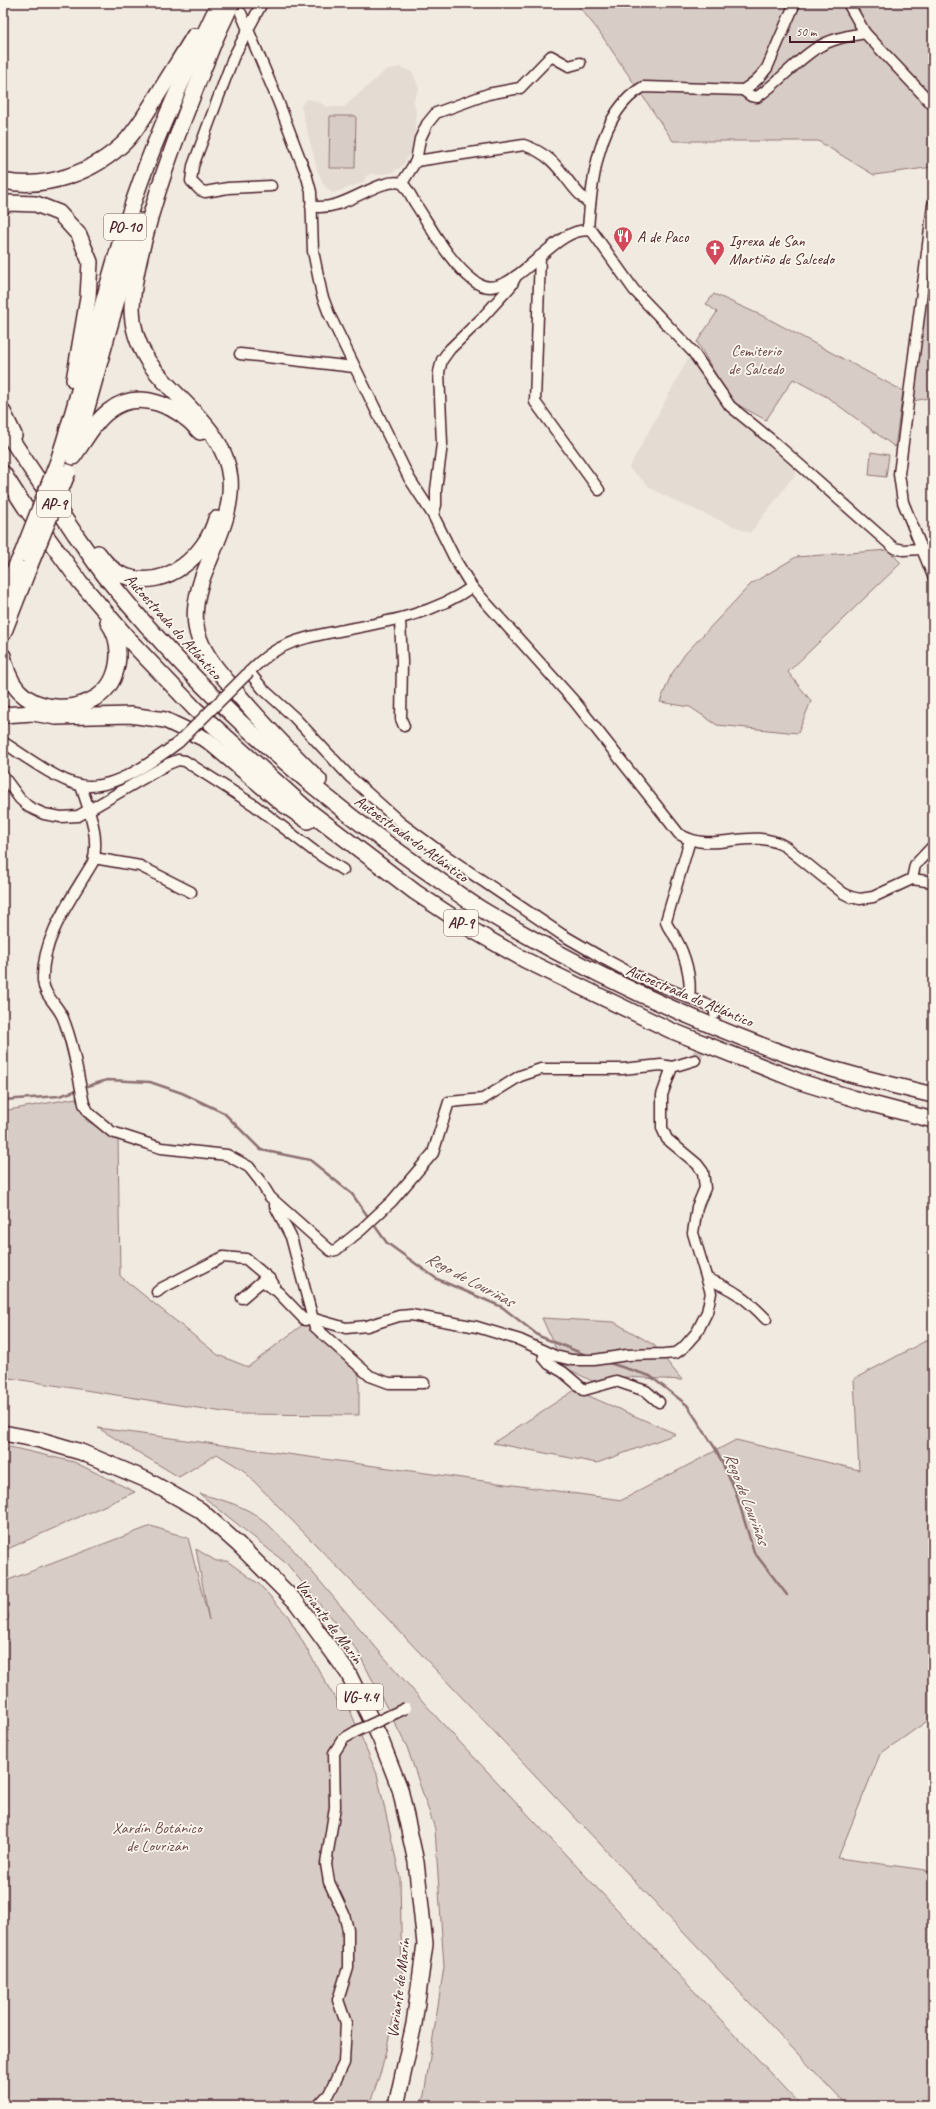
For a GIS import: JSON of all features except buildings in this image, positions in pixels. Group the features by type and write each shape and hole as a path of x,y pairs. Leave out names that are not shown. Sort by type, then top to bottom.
{"highway":[{"path":"3,181 29,183 51,181 93,166 110,154 126,140 143,119 215,3"},
{"name":"PO-10","path":"63,467 64,444 119,246 140,182 170,106 219,3"},
{"name":"PO-10","path":"63,467 73,457 130,248 151,184 174,126 219,29 236,8"},
{"path":"219,29 152,206 137,264 132,311 135,328 139,344 149,362 211,432 222,451 230,476 230,498 226,519 196,600 196,623 198,636 204,649 212,663 250,709 282,743 378,838"},
{"path":"3,206 8,203 36,204 59,213 79,235 90,262 88,298 83,320 64,444"},
{"path":"3,412 30,469 102,558 117,572 128,577 142,579 166,576 180,569 204,546 213,528 219,508 219,473 212,452 202,434 194,424 168,406 151,401 137,400 122,403 109,410 100,419 73,457"},
{"name":"Autoestrada do Atlántico","path":"3,426 30,469 108,580 158,638 251,733 299,775 378,838 484,911 589,970 662,1005 774,1050 851,1074 933,1095"},
{"path":"3,634 63,467"},
{"name":"AP-9","path":"3,473 25,507 80,582 132,643 194,710 308,810 415,892 474,931 525,960 670,1030 801,1082 872,1104 933,1120"},
{"path":"3,484 25,507"},
{"path":"5,589 27,564"},
{"path":"3,617 27,564"},
{"path":"3,656 8,674 18,690 31,700 46,706 64,707 81,704 98,696 109,684 116,670 118,655 116,640 112,627 80,582"},
{"path":"3,715 32,713 56,717 124,715 165,720 207,740 283,804 415,892"},
{"name":"Variante de Marín","path":"3,1433 40,1440 81,1452 147,1480 200,1510 239,1545 296,1602 348,1673 380,1738 400,1789 416,1862 425,1944 414,2024 396,2106"}],"street":[{"path":"262,3 233,58 193,166 191,181 200,190 205,192 228,188 271,186"},
{"path":"743,90 761,77 767,68 795,3"},
{"path":"848,3 865,33 933,105"},
{"path":"236,8 278,101 307,177 311,192 313,251 322,295 338,335 409,478 432,515 456,561 472,587 575,702 669,824 679,834 690,840 708,843 749,838 776,841 786,847 843,893 860,899 873,897 902,882 912,879 933,882"},
{"path":"588,230 590,204 598,161 609,125 635,92 643,87 743,90 751,96 757,97 781,80 815,49 840,37 865,33"},
{"path":"402,182 416,161 420,139 431,118 436,112 488,94 520,88 551,56 569,66 580,63"},
{"path":"416,161 524,145 538,150 552,160 580,196 590,204"},
{"path":"311,206 329,207 390,182 402,182"},
{"path":"402,182 447,253 474,282 482,286 496,288 516,276 566,237 580,231 592,231 598,237 634,290 692,352 730,406 774,442 894,548 903,550 922,549"},
{"path":"933,205 900,474 904,502 933,576"},
{"path":"540,256 535,402 599,490"},
{"path":"432,515 436,505 436,490 442,444 439,372 442,360 450,349 482,319 511,286 516,276"},
{"path":"240,354 354,367"},
{"path":"3,742 63,779 81,786 106,784 156,759 179,742 264,658 279,649 310,637 400,620 435,608 458,597 472,587"},
{"path":"400,620 402,662 401,719 404,726"},
{"path":"249,672 263,689 294,717 350,777 401,823 437,850 561,934 636,976 717,1009 716,1014"},
{"path":"3,776 20,799 29,807 44,814 61,818 78,816 168,764 178,760 185,761 254,805 343,870"},
{"path":"81,786 89,810 94,834 94,858 48,946 45,957 43,982 46,991 64,1020 84,1104 89,1113 100,1124 112,1132 136,1141 161,1148 227,1155 249,1167 270,1197 292,1237 314,1327 370,1376 389,1384 424,1383"},
{"path":"689,998 691,983 675,936 667,926 666,921 690,840"},
{"path":"912,879 915,865 933,846"},
{"path":"94,858 140,866 191,892"},
{"path":"270,1197 332,1251 336,1250 367,1225 392,1201 433,1153 449,1102 484,1099 520,1076 541,1069 622,1069 661,1065 672,1067 696,1060"},
{"path":"242,1298 262,1281 278,1292 305,1320 311,1318 346,1328 367,1326 399,1316 411,1315 477,1327 520,1340 544,1352 564,1359 581,1360 627,1355 676,1353 683,1348 697,1332 707,1312 711,1293 693,1233 697,1207 706,1188 703,1172 697,1164 666,1139 662,1128 662,1095 672,1067"},
{"path":"158,1292 223,1257 246,1259 271,1280 278,1292"},
{"path":"708,1279 730,1288 751,1303 766,1319"},
{"path":"544,1352 544,1358 549,1364 563,1372 584,1390 616,1381 646,1391 659,1402"},
{"path":"318,2106 329,2094 344,2063 346,2023 338,2000 348,1968 348,1930 344,1914 329,1882 326,1864 335,1807 334,1753 343,1739 406,1708"}],"shaded area":[{"path":"400,67 413,73 419,89 413,101 416,111 415,132 410,154 402,166 393,172 377,175 372,173 366,176 364,182 333,193 325,187 317,169 301,106 307,99 319,102 327,107 344,107 386,70"},
{"path":"689,357 726,408 799,469 750,533 675,501 652,489 629,468"}],"green space":[{"path":"576,3 933,3 933,167 874,175 818,141 673,141 598,30"},
{"path":"330,116 356,116 355,168 329,168"},
{"path":"933,227 933,397 908,402"},
{"name":"Cemiterio de Salcedo","path":"714,294 765,317 903,391 895,447 827,397 793,379 766,420 731,401 697,342 717,312 706,304"},
{"path":"871,452 889,455 886,477 869,475"},
{"path":"888,550 901,563 788,672 811,701 798,733 717,725 690,707 660,702 671,675 685,654 751,584 796,557"},
{"path":"76,1098 87,1121 118,1138 120,1276 218,1355 248,1367 306,1322 359,1373 359,1415 236,1414 3,1377 3,1111"},
{"path":"542,1318 614,1322 654,1345 682,1380 626,1377 592,1381 564,1367"},
{"path":"933,1337 933,1717 880,1754 838,1858 933,1871 933,2106 847,2106 387,1618 243,1470 217,1454 179,1477 98,1428 622,1500 736,1440 859,1470 854,1379"},
{"path":"575,1390 676,1434 597,1463 493,1443"},
{"path":"10,1447 74,1462 135,1492 3,1551 3,1454"},
{"path":"200,1494 226,1501 250,1511 268,1524 291,1547 440,1721 802,2106 420,2106 424,2095 444,1967 435,1829 407,1747 357,1650 287,1564"},
{"name":"Xardín Botánico de Lourizán","path":"151,1526 188,1538 209,1620 196,1549 216,1561 227,1561 259,1584 288,1616 338,1704 346,1701 377,1774 400,1877 402,1981 382,2068 369,2106 3,2106 3,1614 8,1620 9,1615 3,1603 3,1582"}],"waterway":[{"name":"Rego de Louriñas","path":"88,1086 107,1080 150,1082 182,1093 224,1113 261,1150 310,1160 352,1194 369,1218"},
{"name":"Rego de Louriñas","path":"3,1100 59,1096 75,1091"},
{"name":"Rego de Louriñas","path":"372,1222 387,1243 437,1279 502,1307 539,1336 586,1355"},
{"name":"Rego de Louriñas","path":"606,1362 650,1376 687,1405 715,1448 735,1490 754,1552 787,1595"}],"tunnel":[{"path":"695,1060 713,1020"}],"place":[{"name":"A de Paco","path":"623,253"},
{"name":"Igrexa de San Martiño de Salcedo","path":"715,266"}]}
